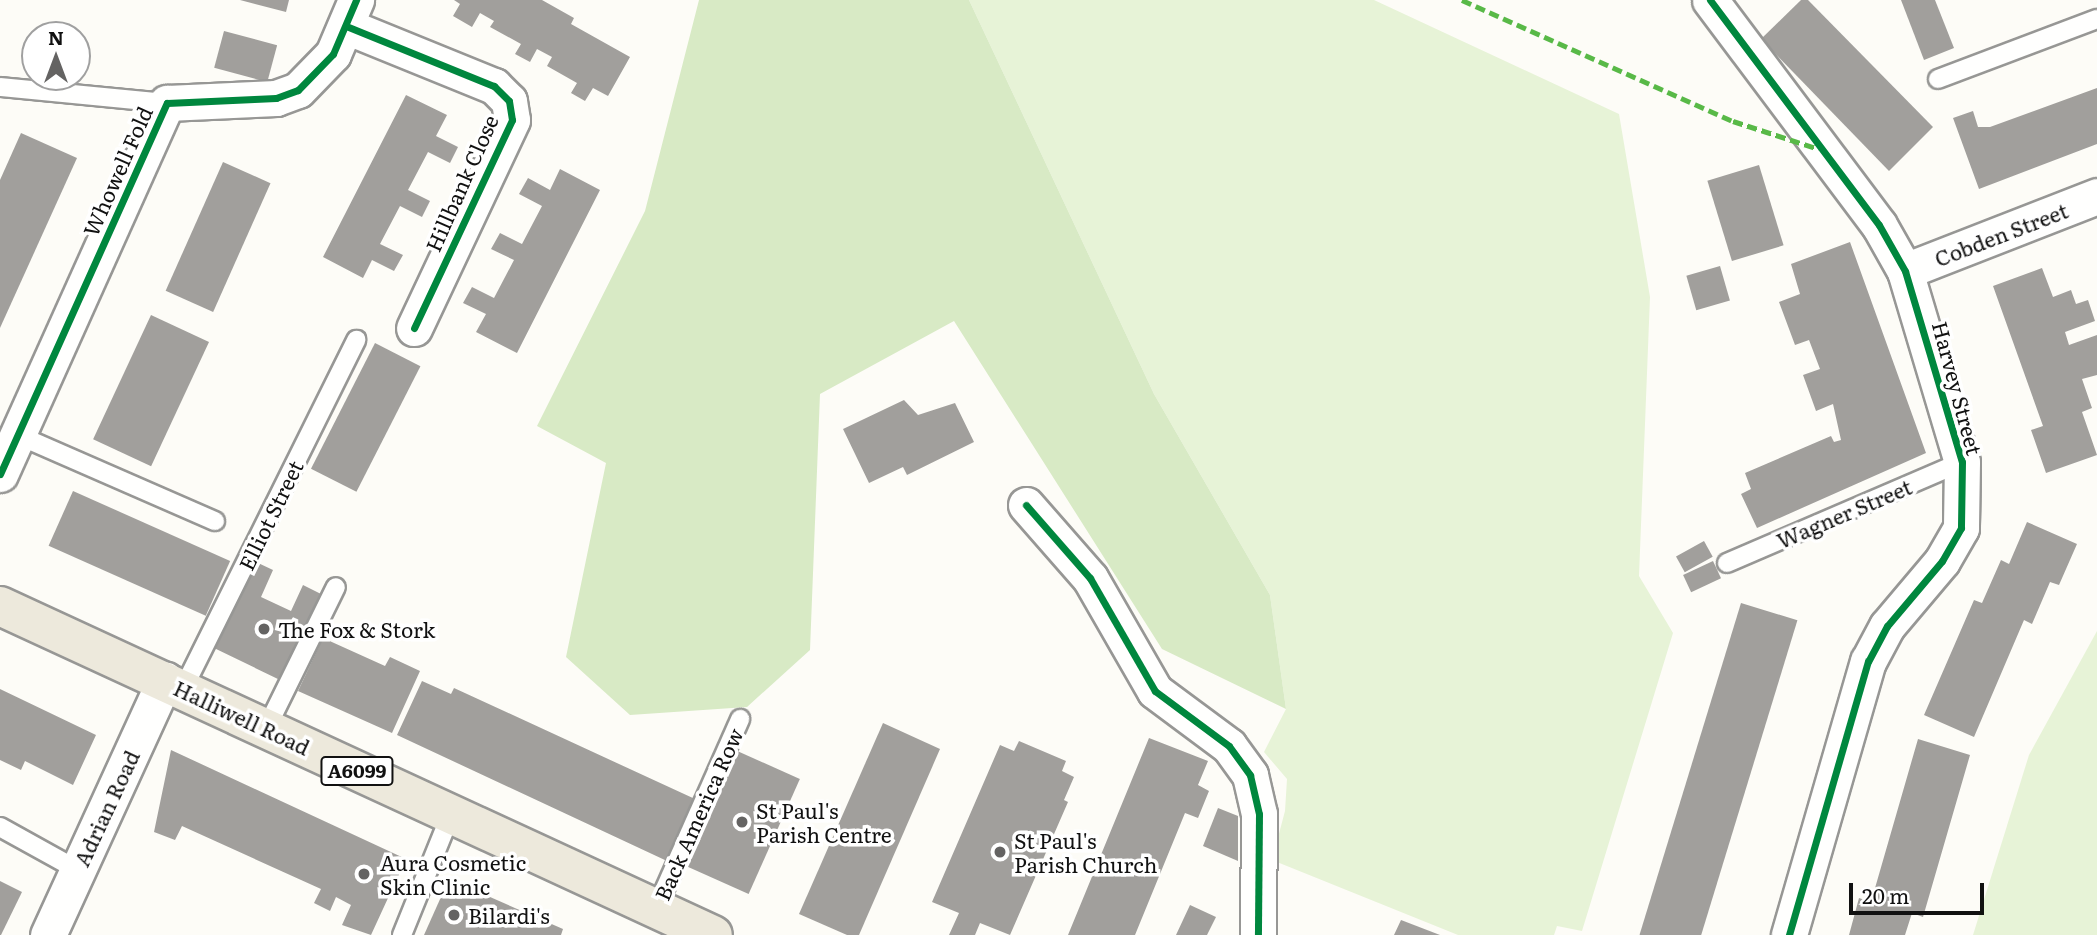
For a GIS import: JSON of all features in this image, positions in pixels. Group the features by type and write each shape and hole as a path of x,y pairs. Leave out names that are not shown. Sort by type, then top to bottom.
{"main road":[{"name":"Halliwell Road","path":"0,606 713,935"}],"street":[{"name":"Harvey Street","path":"1710,0 1879,225 1905,271 1962,462 1961,528 1942,562 1886,626 1868,662 1789,935"},
{"name":"Whowell Fold","path":"0,474 167,103 276,97 298,90 333,54 351,13"},
{"name":"Hillbank Close","path":"351,13 494,86 509,100 512,120 414,328"},
{"name":"Cobden Street","path":"1905,271 2096,200"},
{"path":"1026,505 1090,578 1155,691 1229,747 1250,775 1259,814 1258,935"},
{"name":"Adrian Road","path":"48,935 78,870 174,685"}],"lane":[{"path":"1938,79 2097,19"},
{"name":"Whowell Fold","path":"0,87 167,103"},
{"name":"Elliot Street","path":"174,685 356,340"},
{"path":"18,435 215,521"},
{"name":"Wagner Street","path":"1727,563 1962,462"},
{"path":"266,729 336,587"},
{"name":"Back America Row","path":"656,909 740,719"},
{"path":"402,935 451,814"},
{"path":"0,827 78,870"}],"green space":[{"path":"699,0 969,0 1154,394 1270,595 1286,709 1162,649 954,321 820,394 810,650 747,707 630,715 566,657 606,463 537,426 645,211"},
{"path":"969,0 1374,0 1619,114 1650,297 1639,576 1673,633 1582,931 1557,926 1554,935 1458,935 1272,860 1285,811 1287,779 1264,752 1286,709 1270,595 1154,394"},
{"path":"2097,631 2097,935 1973,935 2029,755"}],"building":[{"path":"240,0 289,0 286,12"},
{"path":"454,0 542,0 574,18 571,24 630,57 608,96 593,88 585,101 571,93 577,83 547,66 552,57 537,49 530,62 515,54 521,44 490,27 494,21 480,13 472,27 453,16 460,4"},
{"path":"1801,0 1808,0 1933,127 1889,171 1761,39"},
{"path":"1901,0 1935,0 1954,48 1924,60"},
{"path":"224,31 277,45 267,82 214,68"},
{"path":"2097,88 2097,144 1979,189 1953,118 1973,111 1978,127 1990,127"},
{"path":"406,95 447,115 436,136 458,147 450,163 428,152 408,190 430,201 422,217 400,206 380,244 403,255 394,271 372,260 363,278 323,257"},
{"path":"21,133 77,158 0,328 0,180"},
{"path":"223,162 271,183 213,312 166,291"},
{"path":"1759,165 1784,245 1732,261 1707,181"},
{"path":"560,169 600,190 517,353 476,332 486,314 463,303 472,287 494,298 514,260 491,249 500,233 522,244 542,206 519,194 528,178 550,190"},
{"path":"1850,242 1926,453 1757,528 1741,494 1751,489 1745,473 1831,436 1834,442 1841,440 1833,404 1816,411 1803,375 1820,369 1809,340 1795,345 1779,302 1800,294 1791,264"},
{"path":"1720,266 1730,301 1696,310 1686,276"},
{"path":"2042,268 2053,297 2071,290 2076,304 2088,300 2095,321 2065,332 2069,345 2097,335 2097,375 2082,379 2092,408 2082,412 2097,455 2046,473 2031,430 2043,426 1993,286"},
{"path":"151,315 209,342 151,466 93,439"},
{"path":"375,343 420,366 356,492 311,469"},
{"path":"904,400 918,415 955,403 974,442 907,475 903,467 869,483 843,429"},
{"path":"73,491 230,561 206,616 49,546"},
{"path":"2027,522 2077,544 2059,585 2050,582 2032,624 2024,620 1974,737 1924,715 1974,600 1982,603 2001,560 2009,564"},
{"path":"1704,541 1713,557 1685,572 1676,557"},
{"path":"1713,561 1721,578 1691,592 1683,575"},
{"name":"The Fox & Stork","path":"256,562 273,570 261,597 291,611 303,585 321,594 280,680 214,648"},
{"path":"1741,603 1797,620 1701,935 1640,935"},
{"path":"323,638 385,666 390,657 420,671 392,733 298,691"},
{"path":"422,681 451,694 454,688 695,799 667,861 397,735"},
{"path":"0,689 96,735 73,785 25,761 21,770 0,760"},
{"path":"883,723 940,749 859,935 847,935 799,914"},
{"path":"1149,738 1208,761 1198,785 1209,791 1198,818 1185,813 1135,935 1068,935"},
{"path":"1918,739 1970,755 1923,917 1912,913 1905,935 1849,935 1859,898 1871,902"},
{"name":"St Paul's Parish Church","path":"1019,741 1066,761 1062,771 1074,777 1064,800 1068,802 1010,935 980,923 975,935 949,935 959,913 932,902 1000,745 1014,751"},
{"path":"171,750 406,859 371,935 342,925 351,905 336,897 330,911 314,903 321,889 182,826 175,840 154,832"},
{"name":"St Paul's Parish Centre","path":"735,750 800,779 749,894 684,865"},
{"path":"1218,808 1238,816 1238,861 1203,846"},
{"path":"449,879 563,929 561,935 424,935"},
{"path":"0,881 22,892 1,935 0,935"},
{"path":"1190,905 1216,917 1207,935 1176,935"},
{"path":"1401,920 1440,935 1394,935"}],"marked path":[{"path":"1462,0 1733,121 1819,149"}],"cycle path":[{"path":"0,474 167,103 276,98 298,90 333,54 356,0"},
{"path":"1710,0 1879,225 1905,271 1962,462 1961,528 1942,561 1887,626 1868,661 1789,935"},
{"path":"346,26 494,86 509,101 512,120 414,328"},
{"path":"1026,505 1090,578 1155,691 1229,746 1250,775 1259,814 1258,935"}],"place":[{"name":"The Fox & Stork","path":"264,629"},
{"name":"St Paul's Parish Centre","path":"742,822"},
{"name":"St Paul's Parish Church","path":"1000,852"},
{"name":"Aura Cosmetic Skin Clinic","path":"364,874"},
{"name":"Bilardi's","path":"454,915"}]}
